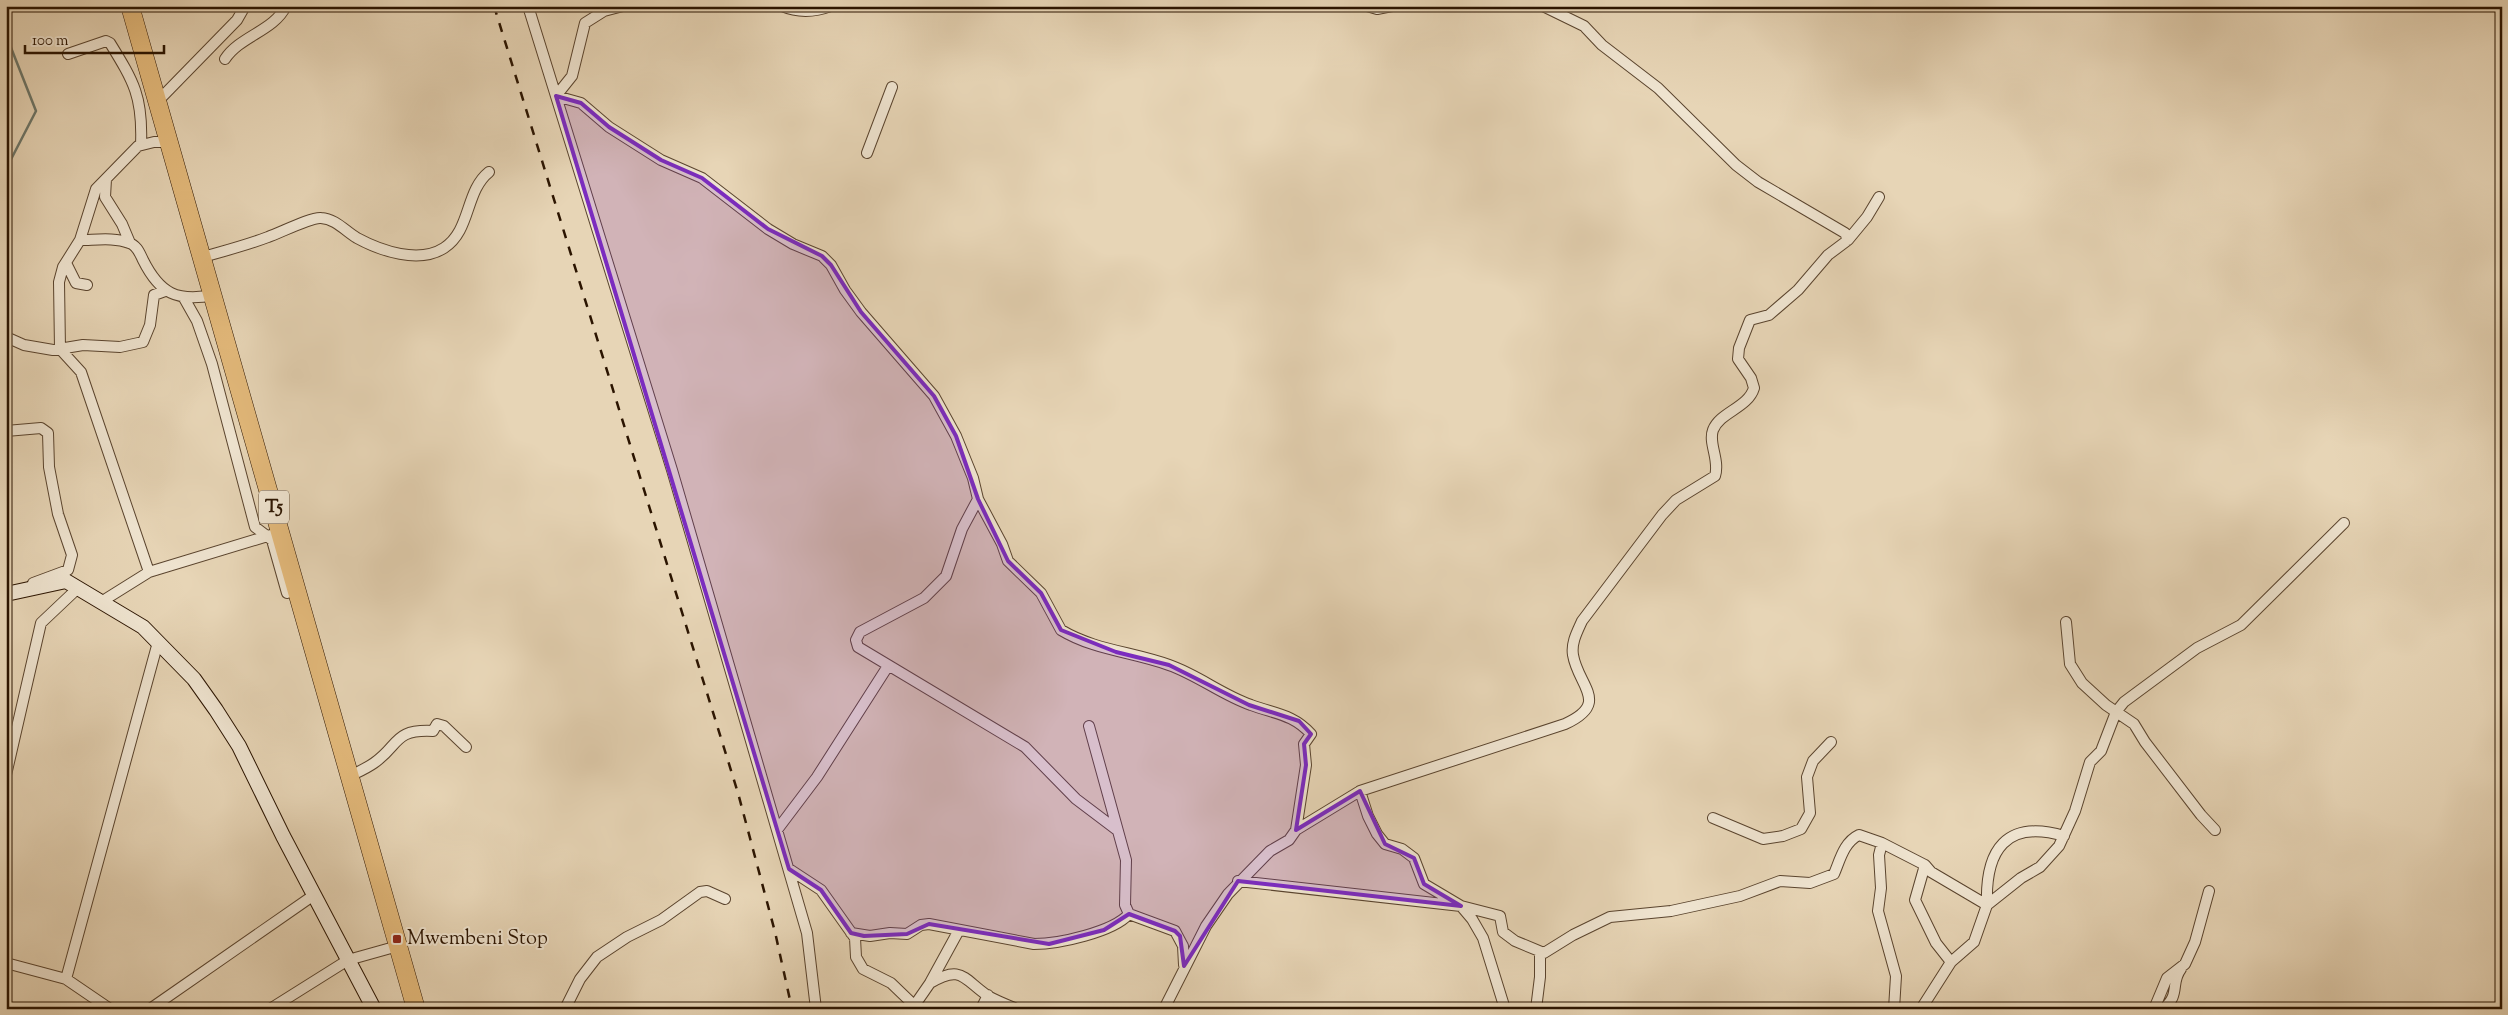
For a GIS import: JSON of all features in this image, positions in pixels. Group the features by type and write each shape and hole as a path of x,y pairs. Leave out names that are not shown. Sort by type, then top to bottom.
{"highway":[{"name":"T5","path":"130,6 156,103 170,142 214,295 275,536 350,776 416,1009"}],"street":[{"path":"156,103 237,20 244,6"},
{"path":"225,59 231,50 281,16 286,6"},
{"path":"528,6 672,470 789,869 807,933 816,1009"},
{"path":"556,96 572,76 585,24 598,14 623,6"},
{"path":"782,6 789,10 809,11 831,6"},
{"path":"1367,6 1378,10 1392,6"},
{"path":"1543,6 1584,26 1602,45 1658,88 1736,165 1758,182 1841,231 1848,236 1848,240"},
{"path":"68,54 97,43 110,42 137,94 142,111 141,145"},
{"path":"868,153 892,87"},
{"path":"556,96 581,103 609,127 661,160 702,178 768,229 826,260 861,312 934,396 956,436 973,478 978,499 1002,544 1008,561 1041,593 1061,630 1116,652 1168,665 1186,672 1249,705 1300,721 1311,734 1304,744 1306,766 1296,830"},
{"path":"148,572 81,372 60,348 59,282 66,263 80,240 96,189 141,145 170,142"},
{"path":"203,257 268,238 320,218 330,220 370,244 416,256 431,254 445,248 456,235 463,225 478,183 489,172"},
{"path":"106,179 105,197 122,224 130,243 138,250 152,279 165,291 184,298 196,299 214,295"},
{"path":"1164,1009 1184,966 1206,926 1238,881 1270,851 1289,840 1296,830 1360,791 1565,724 1577,719 1585,711 1589,699 1586,686 1573,655 1573,641 1582,621 1662,515 1676,500 1715,476 1717,461 1713,431 1718,423 1747,399 1754,388 1751,378 1739,363 1737,354 1750,320 1769,315 1798,290 1828,255 1848,240 1867,217 1879,197"},
{"path":"80,240 110,240 130,243"},
{"path":"66,263 76,282 87,284"},
{"path":"6,337 24,345 53,350 83,345 120,347 143,342 150,326 154,295 165,291"},
{"path":"184,298 197,321 212,364 255,527 275,536"},
{"path":"6,431 41,428 48,433 50,476 58,514 72,555 68,570 6,593"},
{"path":"978,499 962,528 946,576 924,598 860,632 856,640 858,647 1025,747 1076,799 1117,830"},
{"path":"1987,905 2021,878 2040,867 2054,852 2075,812 2090,762 2101,751 2116,712 2124,702 2197,648 2241,625 2344,523"},
{"path":"101,602 148,572 275,536"},
{"path":"275,536 272,540 287,593"},
{"path":"6,593 66,581 143,627 194,679 239,746 374,1009"},
{"path":"6,775 41,623 78,588"},
{"path":"2066,622 2070,664 2082,683 2106,705 2134,724 2145,742 2201,816 2214,830"},
{"path":"66,980 158,642"},
{"path":"777,830 818,777 888,666"},
{"path":"350,776 374,763 399,737 414,730 433,731 437,724 452,732 466,747"},
{"path":"1089,726 1126,860 1125,905 1129,914 1175,930 1183,946 1184,966"},
{"path":"1713,818 1762,839 1783,836 1801,828 1810,812 1807,776 1813,761 1831,742"},
{"path":"1360,791 1371,822 1385,844 1402,849 1414,858 1424,884 1461,906 1483,938 1505,1009"},
{"path":"1921,1009 1951,962 1974,942 1987,905 1989,874 1998,847 2004,841 2020,834 2037,830 2064,836"},
{"path":"1238,881 1461,906 1500,916 1503,932 1515,941 1532,947 1540,953 1546,952 1573,935 1610,918 1671,910 1740,896 1780,882 1815,882 1834,874 1841,853 1854,837 1859,835 1882,843 1925,865 1931,872 1987,905"},
{"path":"1882,843 1879,855 1881,888 1878,911 1896,976 1894,1009"},
{"path":"1925,865 1915,900 1936,942 1951,962"},
{"path":"789,869 821,890 857,942 856,957 863,968 891,983 915,1008 959,930"},
{"path":"565,1009 580,979 597,957 611,946 661,920 700,892 706,891 725,899"},
{"path":"2163,1009 2172,1002 2175,994 2176,975 2195,942 2209,891"},
{"path":"150,1009 314,895"},
{"path":"851,933 870,936 890,933 907,934 924,924 1034,944 1048,944 1104,930 1124,920 1129,914"},
{"path":"270,1009 348,960 398,946"},
{"path":"1536,1009 1540,976 1540,953"},
{"path":"6,962 66,980 110,1009"},
{"path":"2154,1009 2167,978 2184,964"},
{"path":"930,983 943,975 954,973 969,979 988,995 1017,1009"},
{"path":"981,1009 988,995"}],"highlighted area":[{"path":"556,96 581,103 609,127 661,160 702,178 768,229 822,256 831,265 861,312 934,396 956,436 978,499 1008,561 1041,593 1061,630 1116,652 1169,665 1249,705 1299,721 1311,734 1304,744 1306,765 1296,830 1360,791 1385,844 1414,858 1424,884 1461,906 1238,881 1184,966 1180,936 1175,931 1129,914 1104,930 1049,944 929,924 907,934 864,936 851,933 821,890 789,869"}],"waterway":[{"path":"6,35 36,111 6,169"}],"railway":[{"path":"494,6 738,793 775,932 792,1009"}],"place":[{"name":"Mwembeni Stop","path":"397,939"}]}
